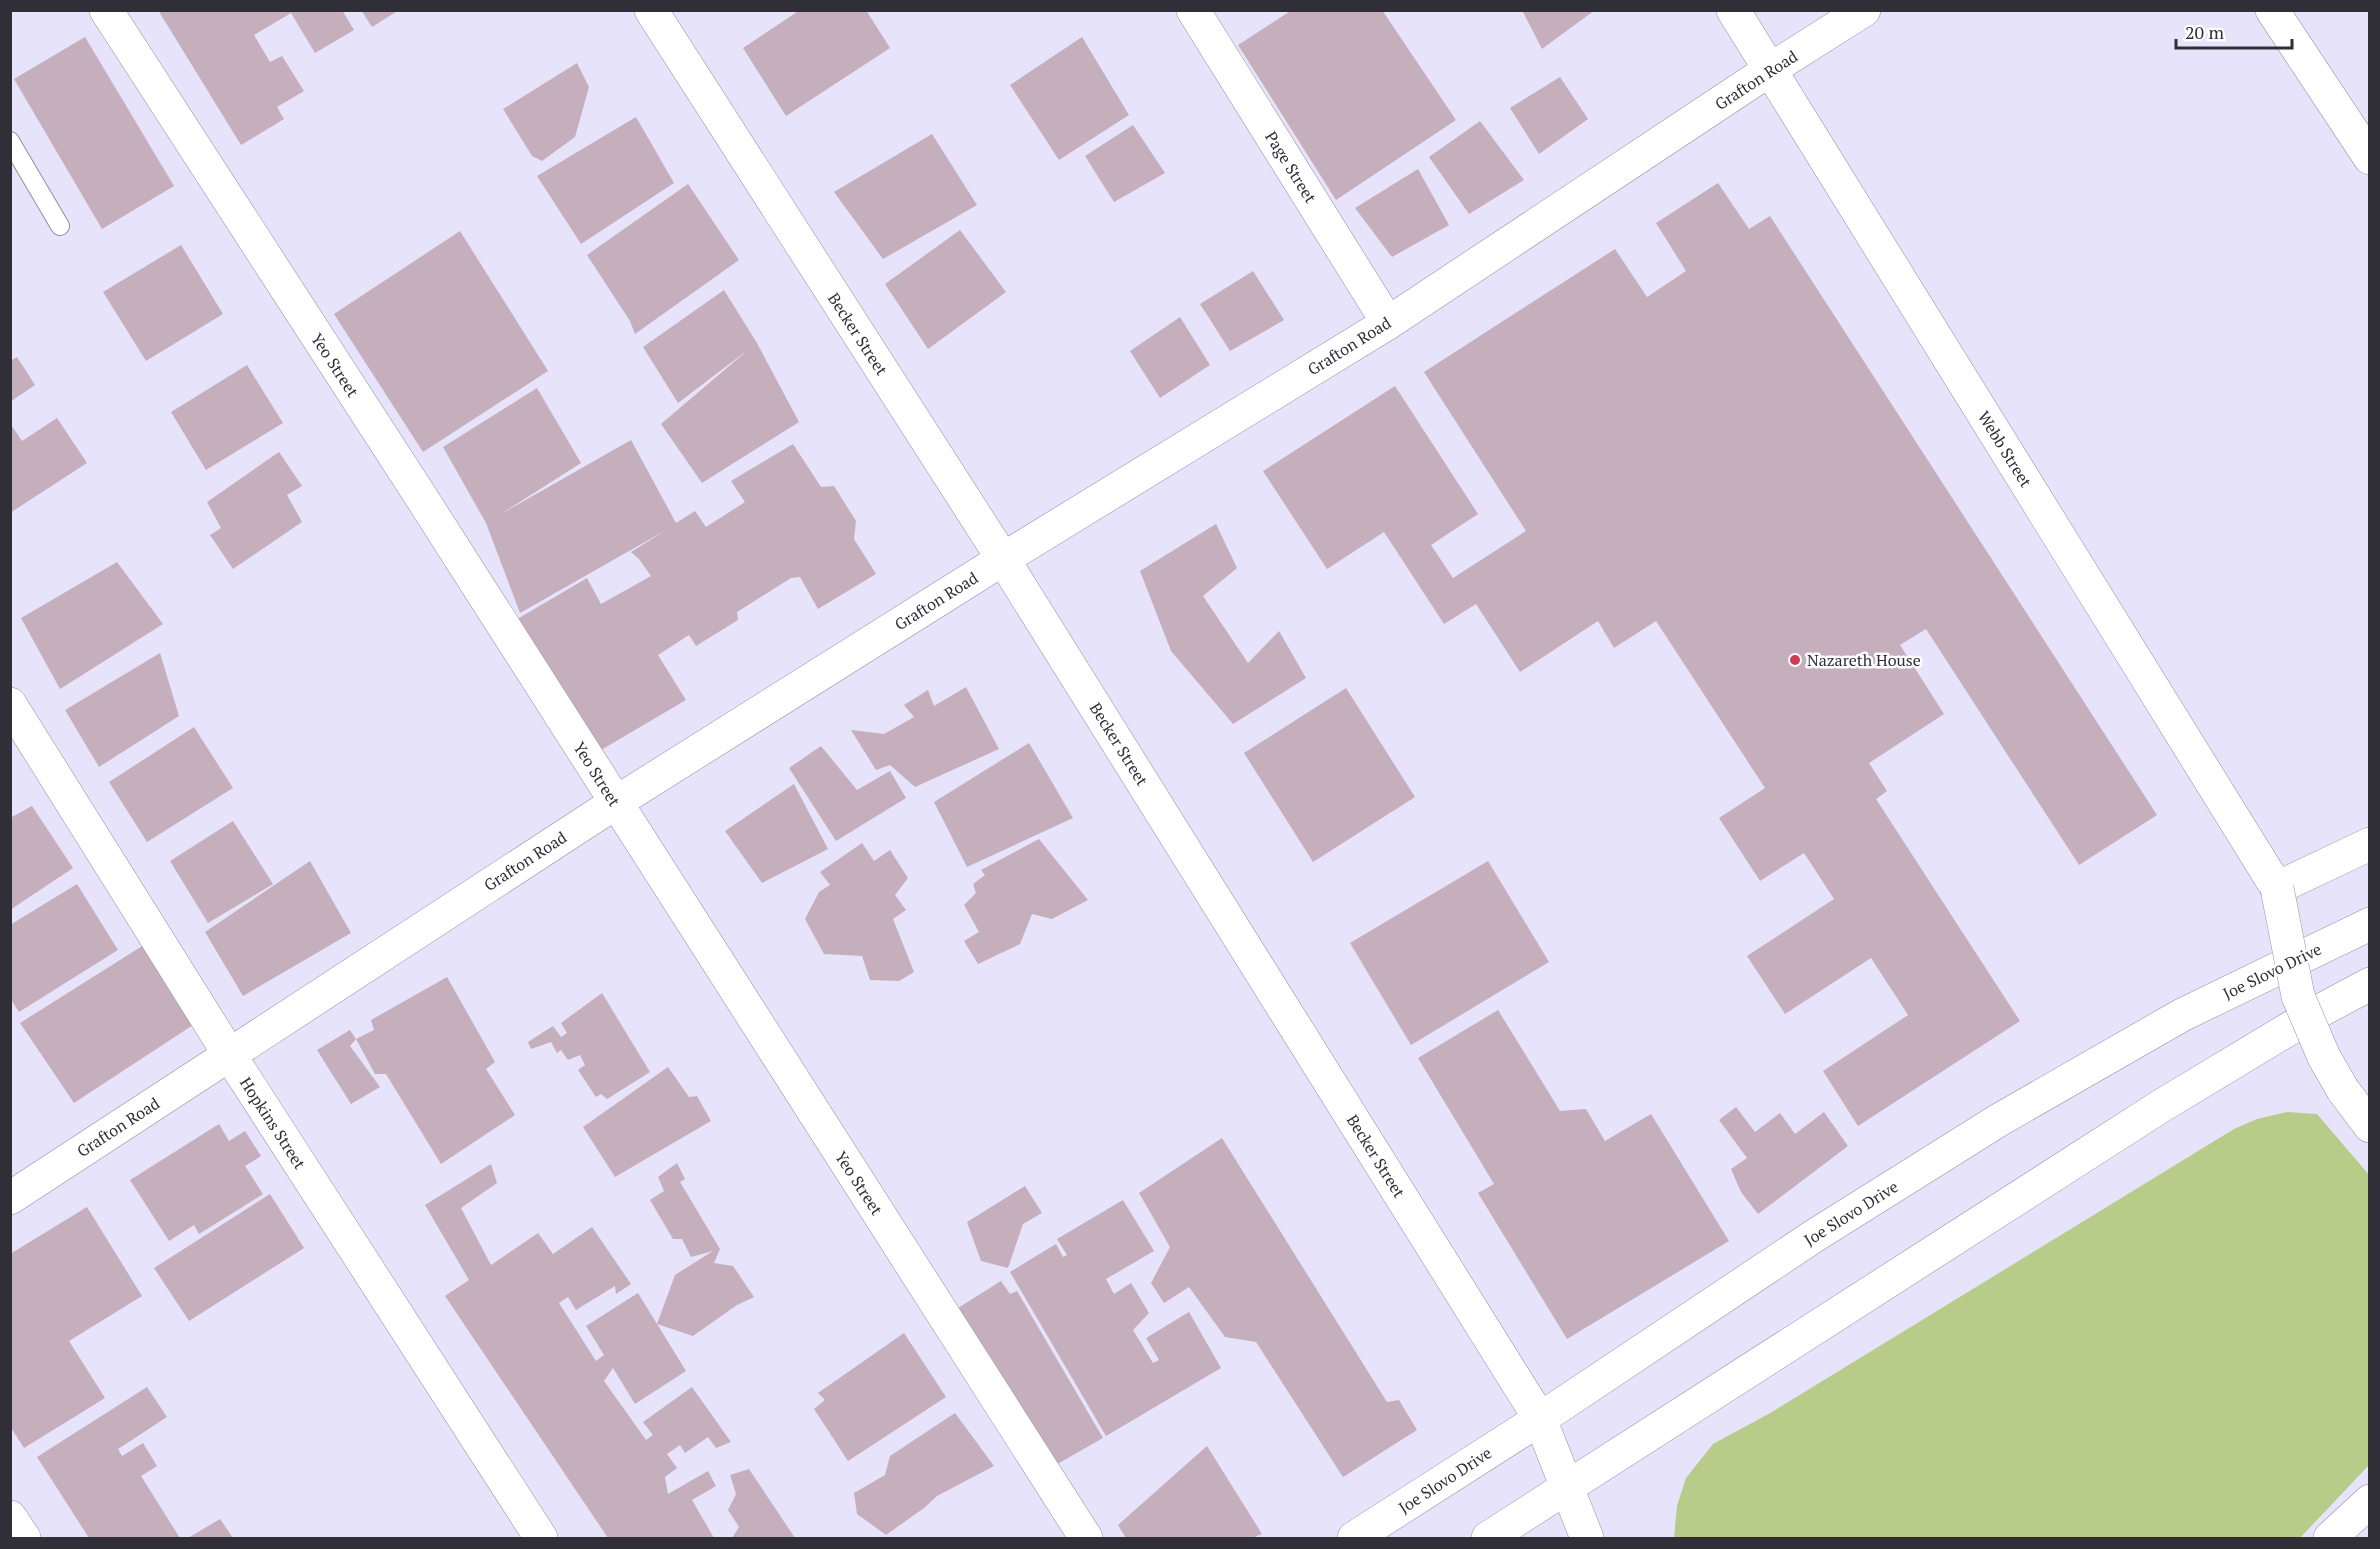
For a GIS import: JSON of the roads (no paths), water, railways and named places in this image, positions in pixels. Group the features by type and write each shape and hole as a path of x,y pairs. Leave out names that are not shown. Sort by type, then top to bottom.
{"street":[{"name":"Yeo Street","path":"106,10 425,503 1086,1539"},
{"name":"Becker Street","path":"651,10 1003,559 1540,1419 1587,1539"},
{"name":"Page Street","path":"1193,10 1389,323"},
{"name":"Webb Street","path":"1733,10 2277,888"},
{"name":"Grafton Road","path":"10,1198 615,803 1003,559 1389,323 1771,69 1864,10"},
{"path":"2272,10 2370,158"},
{"name":"Hopkins Street","path":"10,704 229,1054 541,1539"},
{"path":"2370,844 2277,888 2298,996 2324,1057 2343,1090 2370,1126"},
{"name":"Joe Slovo Drive","path":"1354,1539 1540,1419 1814,1236 2000,1120 2182,1015 2370,924"},
{"path":"1488,1539 2161,1106 2312,1015 2370,984"},
{"path":"2330,1539 2370,1501"},
{"path":"10,1517 24,1539"}],"lane":[{"path":"10,141 60,226"}],"place":[{"name":"Nazareth House","path":"1795,660"}]}
